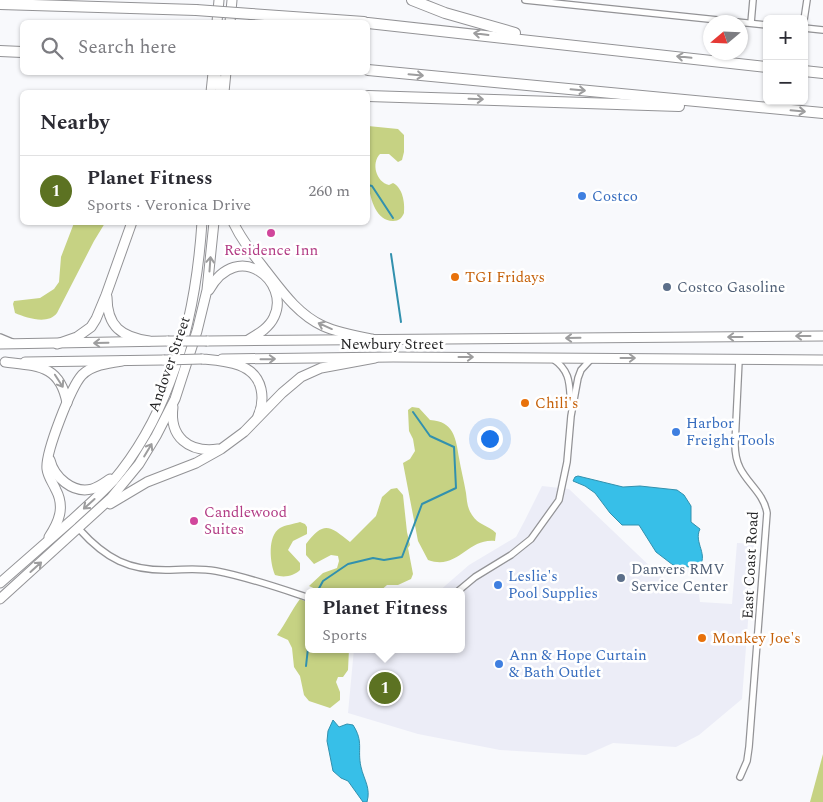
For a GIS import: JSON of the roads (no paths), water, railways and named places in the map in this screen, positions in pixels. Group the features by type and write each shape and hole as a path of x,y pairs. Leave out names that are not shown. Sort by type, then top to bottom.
{"highway":[{"path":"412,0 451,15 547,42"},
{"path":"0,4 196,10 328,20"},
{"path":"370,23 763,67"},
{"path":"0,51 20,52"},
{"path":"370,70 823,113"},
{"path":"808,71 823,73"},
{"path":"215,75 223,90"},
{"path":"370,96 773,109"}],"main road":[{"path":"217,20 219,0"},
{"path":"230,20 232,0"},
{"path":"211,90 214,75"},
{"path":"224,90 226,75"},
{"path":"57,344 77,337 91,327 106,295 131,225"},
{"path":"195,225 200,244"},
{"name":"Andover Street","path":"0,583 102,492 122,470 139,445 155,415 172,374 192,304 202,225"},
{"name":"Andover Street","path":"0,599 79,529 121,487 139,464 166,418 175,399 203,307 210,273 214,225"},
{"path":"235,225 248,248 286,297 304,314 334,330 372,339"},
{"path":"203,307 213,283 224,271 242,266 259,271 274,289 277,306 274,318 268,326 248,340"},
{"path":"106,295 109,316 117,329 131,338 149,341"},
{"name":"Newbury Street","path":"0,344 248,340 823,336"},
{"path":"96,513 147,482 196,463 221,449 256,421 282,392 310,372 337,364 375,358"},
{"name":"Newbury Street","path":"3,362 375,358 823,360"},
{"path":"202,359 234,363 251,371 256,377 262,394 262,404 256,421"},
{"path":"41,547 56,524 61,510 60,496 47,469 48,455 67,403 76,384 88,371 104,364 122,361"},
{"path":"3,362 35,366 54,373 63,385 67,403"},
{"path":"175,399 172,420 175,429 186,444 201,450 221,449"},
{"path":"48,455 51,465 60,478 75,488 91,489 100,486 122,470"}],"street":[{"path":"525,0 763,24"},
{"path":"751,23 753,0"},
{"path":"805,15 807,0"},
{"path":"808,28 823,30"},
{"path":"0,337 22,344"},
{"path":"551,358 565,369 569,378 571,416"},
{"path":"462,588 490,566 511,556 531,539 548,518 559,500 567,462 571,416 578,378 581,370 592,358"},
{"name":"East Coast Road","path":"739,360 736,457 745,476 763,500 767,513 748,761 740,777"},
{"path":"79,529 105,553 132,567 148,570 188,568 215,571 275,586 305,597"}],"water":[{"path":"578,476 623,487 640,486 677,490 684,495 691,506 691,522 700,529 698,539 702,558 698,568 673,565 656,552 639,525 622,525 595,493 573,481"},
{"path":"333,720 339,727 347,724 353,725 356,731 359,741 361,767 368,788 367,802 363,802 348,781 333,771 327,741 328,731"}],"waterway":[{"path":"370,186 393,218"},
{"path":"391,254 401,322"},
{"path":"319,588 323,581 348,564 373,558 384,560 402,557 422,504 456,488 454,447 430,436 413,412"},
{"path":"306,666 307,653"}],"place":[{"name":"Costco","path":"582,196"},
{"name":"Residence Inn","path":"271,233"},
{"name":"TGI Fridays","path":"455,277"},
{"name":"Costco Gasoline","path":"667,287"},
{"name":"Chili's","path":"525,403"},
{"name":"Harbor Freight Tools","path":"676,432"},
{"name":"Candlewood Suites","path":"194,521"},
{"name":"Danvers RMV Service Center","path":"621,578"},
{"name":"Leslie's Pool Supplies","path":"498,585"},
{"name":"Monkey Joe's","path":"702,638"},
{"name":"Ann & Hope Curtain & Bath Outlet","path":"499,664"},
{"name":"Planet Fitness","path":"385,688"}]}
